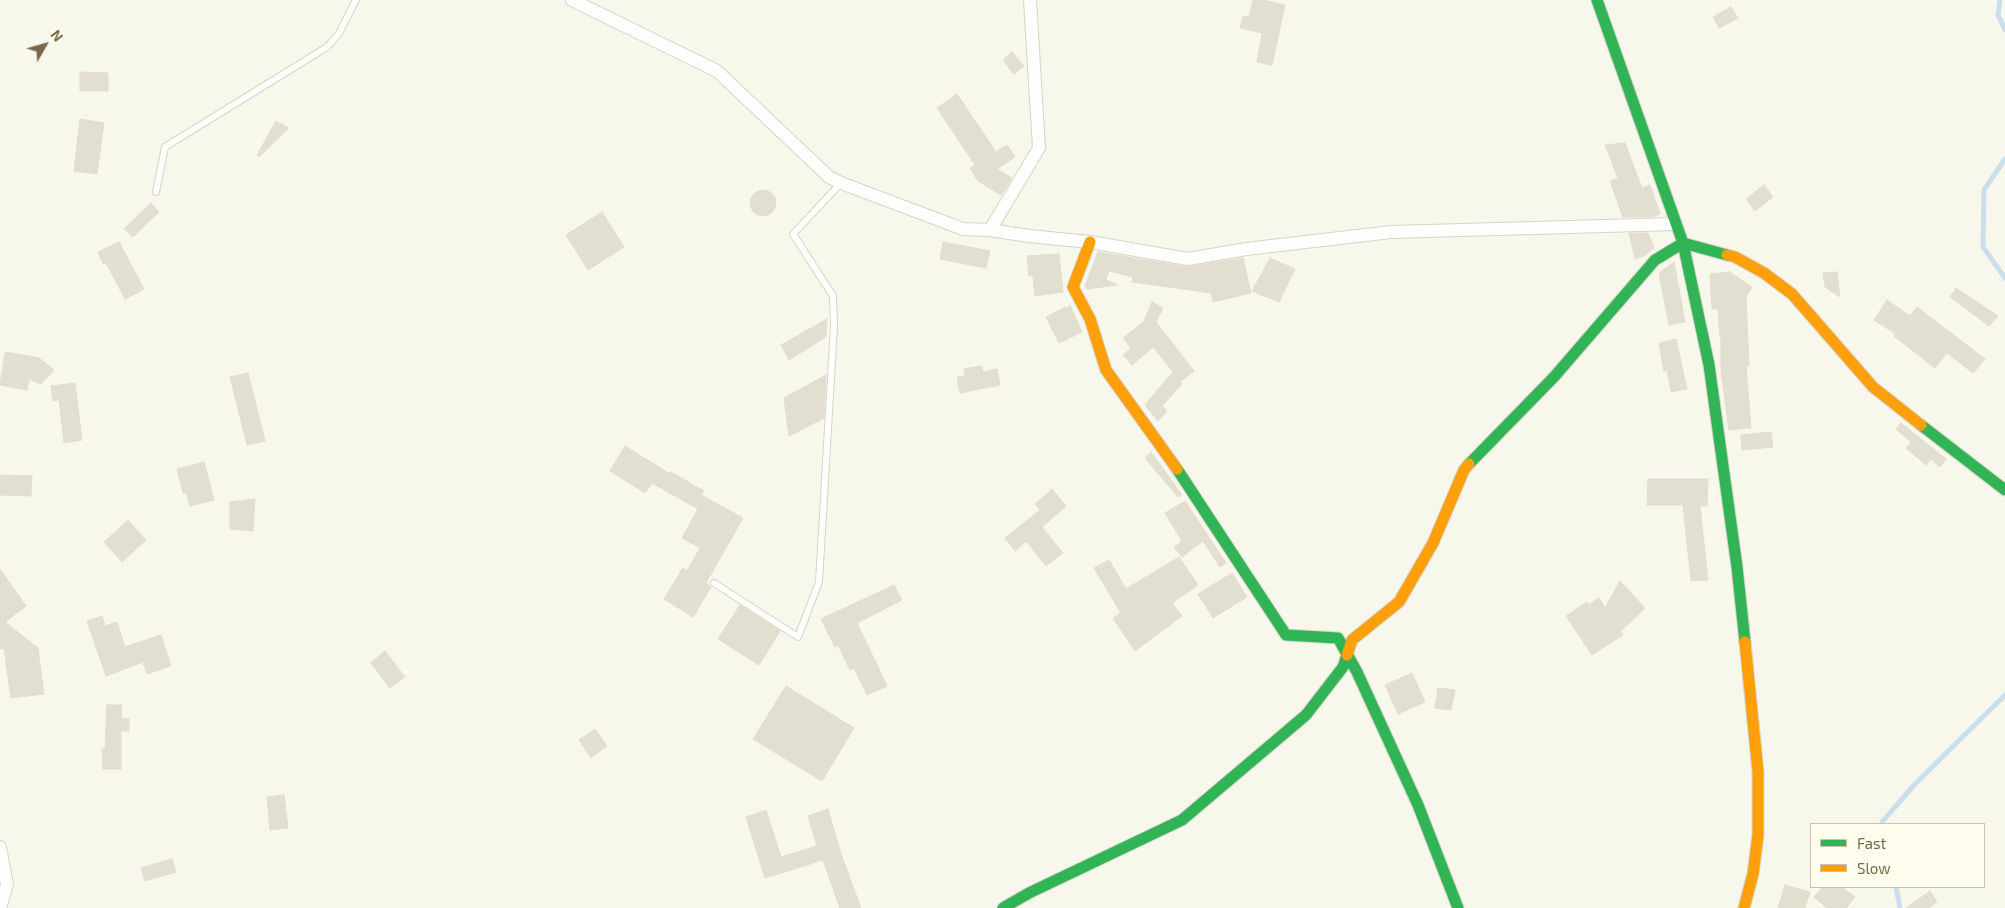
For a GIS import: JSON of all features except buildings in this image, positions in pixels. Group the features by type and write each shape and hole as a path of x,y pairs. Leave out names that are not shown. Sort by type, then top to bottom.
{"street":[{"path":"572,0 718,71 829,177 963,229 990,230 1090,242 1188,259 1246,249 1391,232 1676,224"},
{"path":"990,230 1039,148 1030,0"},
{"path":"1597,0 1683,243 1709,365 1737,567 1758,772 1758,835 1753,874 1744,908"},
{"path":"1090,242 1073,287 1090,319 1106,370 1193,491 1286,636 1338,638 1357,672 1418,805 1458,908"},
{"path":"1003,908 1028,893 1182,820 1306,715 1343,667 1352,640 1399,602 1433,543 1464,470 1554,377 1655,260 1683,243 1734,257 1764,273 1792,294 1873,387 2005,490"},
{"path":"0,847 7,885 0,908"}],"lane":[{"path":"156,192 165,148 327,47 338,35 356,0"},
{"path":"714,583 798,637 819,582 834,326 833,296 792,234 841,183"}],"waterway":[{"path":"2000,0 1998,15 2005,30"},
{"path":"2005,159 1984,190 1983,247 2005,278"},
{"path":"1882,823 1915,784 2005,695"},
{"path":"1896,888 1900,908"}],"traffic: fast":[{"path":"1597,0 1683,243 1709,365 1737,567 1745,642"},
{"path":"1469,464 1554,377 1655,260 1683,243 1727,255"},
{"path":"1921,425 2005,490"},
{"path":"1177,469 1286,635 1338,638 1357,672 1418,805 1458,908"},
{"path":"1003,908 1029,893 1182,820 1306,715 1343,667 1347,655"}],"traffic: slow":[{"path":"1090,242 1073,287 1090,319 1106,370 1177,469"},
{"path":"1727,255 1735,257 1764,273 1792,294 1873,387 1921,425"},
{"path":"1347,655 1352,640 1399,602 1433,543 1464,470 1469,464"},
{"path":"1744,908 1753,874 1758,835 1758,772 1745,642"}]}
